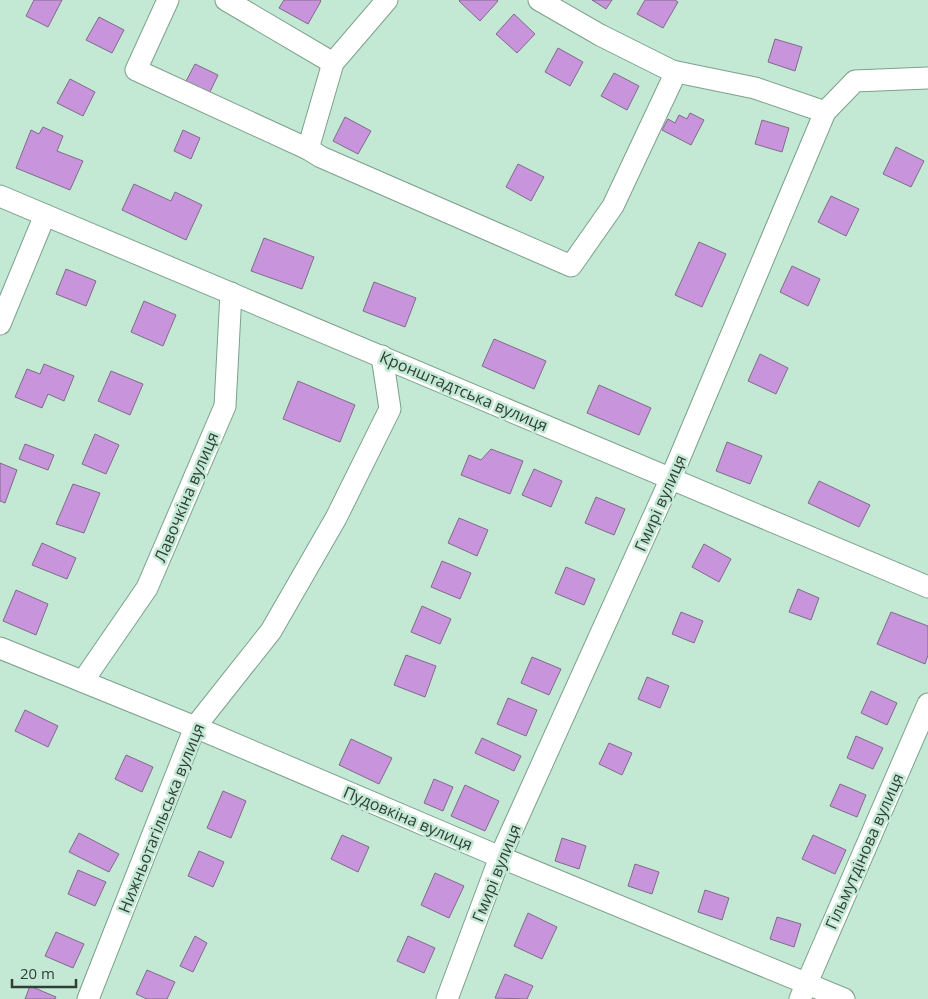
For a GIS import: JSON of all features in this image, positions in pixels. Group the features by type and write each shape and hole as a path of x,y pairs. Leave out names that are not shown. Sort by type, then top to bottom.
{"street":[{"path":"168,0 136,70 308,149 322,158 571,266 613,206 676,72"},
{"path":"226,0 333,64"},
{"path":"308,149 333,64 387,0"},
{"path":"539,0 600,35 676,72 755,88 825,112"},
{"name":"Гмирі вулиця","path":"447,999 500,857 671,478 825,112 855,81 928,78"},
{"name":"Кронштадтська вулиця","path":"0,196 928,587"},
{"path":"0,324 45,215"},
{"name":"Лавочкіна вулиця","path":"84,681 147,588 225,406 231,293"},
{"name":"Нижньотагільська вулиця","path":"88,999 195,727 271,631 336,518 390,409 382,356"},
{"name":"Пудовкіна вулиця","path":"0,648 195,727 500,857 803,991 844,999"},
{"name":"Гільмутдінова вулиця","path":"803,991 928,704"}],"building":[{"path":"34,0 62,0 48,27 26,16"},
{"path":"284,0 321,1 308,24 279,8"},
{"path":"460,0 497,0 498,1 480,21"},
{"path":"592,0 612,0 606,9"},
{"path":"645,0 675,0 678,2 663,28 637,14"},
{"path":"514,14 535,34 517,53 496,34"},
{"path":"99,17 124,30 112,53 86,40"},
{"path":"775,39 802,47 795,71 768,62"},
{"path":"558,48 583,62 570,86 545,72"},
{"path":"195,64 218,75 208,96 184,85"},
{"path":"614,73 639,86 627,110 601,96"},
{"path":"70,79 95,92 83,116 57,103"},
{"path":"690,113 704,120 691,145 662,130 668,119 675,123 679,115 687,119"},
{"path":"345,117 371,131 358,154 333,141"},
{"path":"762,120 789,128 782,152 755,144"},
{"path":"43,127 63,136 57,151 83,161 70,190 16,168 31,130 39,134"},
{"path":"183,130 200,138 191,159 174,151"},
{"path":"896,147 924,161 911,187 883,174"},
{"path":"518,164 544,177 531,201 506,187"},
{"path":"134,184 171,201 175,192 202,205 186,240 122,210"},
{"path":"831,196 859,209 846,236 818,222"},
{"path":"264,238 314,257 302,289 251,271"},
{"path":"699,242 726,254 702,307 675,295"},
{"path":"792,266 820,279 808,306 780,292"},
{"path":"66,269 96,281 86,306 56,294"},
{"path":"374,282 416,298 405,327 363,311"},
{"path":"144,301 176,315 163,346 131,332"},
{"path":"494,339 546,361 534,389 482,366"},
{"path":"760,354 788,368 776,394 748,381"},
{"path":"44,364 74,376 64,401 48,394 42,408 15,397 27,369 40,374"},
{"path":"111,371 143,384 130,415 98,401"},
{"path":"298,381 355,405 340,442 283,419"},
{"path":"599,385 651,408 639,435 587,413"},
{"path":"95,434 119,445 106,474 82,464"},
{"path":"727,442 762,456 750,484 716,471"},
{"path":"25,444 54,455 48,470 19,459"},
{"path":"491,449 523,461 510,494 461,475 469,455 481,460"},
{"path":"0,463 17,470 5,503 0,501"},
{"path":"534,469 562,481 551,507 522,495"},
{"path":"819,481 870,505 859,527 808,503"},
{"path":"73,484 100,493 84,533 56,524"},
{"path":"596,497 625,509 614,535 585,523"},
{"path":"459,518 488,530 477,556 448,543"},
{"path":"42,543 76,558 67,579 32,565"},
{"path":"704,544 731,559 719,582 692,567"},
{"path":"442,561 471,573 460,599 431,587"},
{"path":"566,567 595,579 584,605 555,593"},
{"path":"798,589 819,598 811,620 789,612"},
{"path":"16,590 48,604 36,635 3,621"},
{"path":"422,606 451,619 440,644 411,632"},
{"path":"681,612 703,621 694,643 672,634"},
{"path":"891,612 928,626 928,655 925,664 877,644"},
{"path":"406,655 436,666 425,697 394,685"},
{"path":"532,657 561,669 549,695 521,683"},
{"path":"647,677 669,686 660,708 638,699"},
{"path":"871,691 897,703 887,725 861,713"},
{"path":"508,698 537,710 526,736 497,724"},
{"path":"25,710 58,726 48,747 15,731"},
{"path":"856,736 883,748 873,769 847,758"},
{"path":"482,738 521,756 514,771 475,753"},
{"path":"351,739 392,758 379,784 339,765"},
{"path":"609,743 632,753 622,775 599,764"},
{"path":"126,755 153,767 142,792 115,779"},
{"path":"434,779 453,787 443,811 424,803"},
{"path":"840,784 866,795 857,817 830,806"},
{"path":"465,785 499,801 485,831 451,816"},
{"path":"223,791 246,801 231,838 207,828"},
{"path":"79,833 119,854 109,872 69,852"},
{"path":"342,835 369,847 358,872 331,859"},
{"path":"813,835 846,850 835,874 802,859"},
{"path":"562,838 586,846 579,869 555,861"},
{"path":"199,851 224,862 213,887 188,876"},
{"path":"635,864 659,872 652,894 628,886"},
{"path":"78,870 106,882 95,906 68,894"},
{"path":"435,873 464,886 449,918 421,905"},
{"path":"705,890 729,898 722,920 698,912"},
{"path":"528,913 557,927 542,959 514,946"},
{"path":"777,917 801,924 794,947 770,939"},
{"path":"56,932 84,944 73,968 45,956"},
{"path":"195,936 207,943 193,972 180,966"},
{"path":"408,936 435,948 424,973 397,961"},
{"path":"147,970 175,982 167,999 147,999 136,994"},
{"path":"505,974 533,986 527,999 495,998"},
{"path":"30,986 56,997 55,999 25,999"}]}
